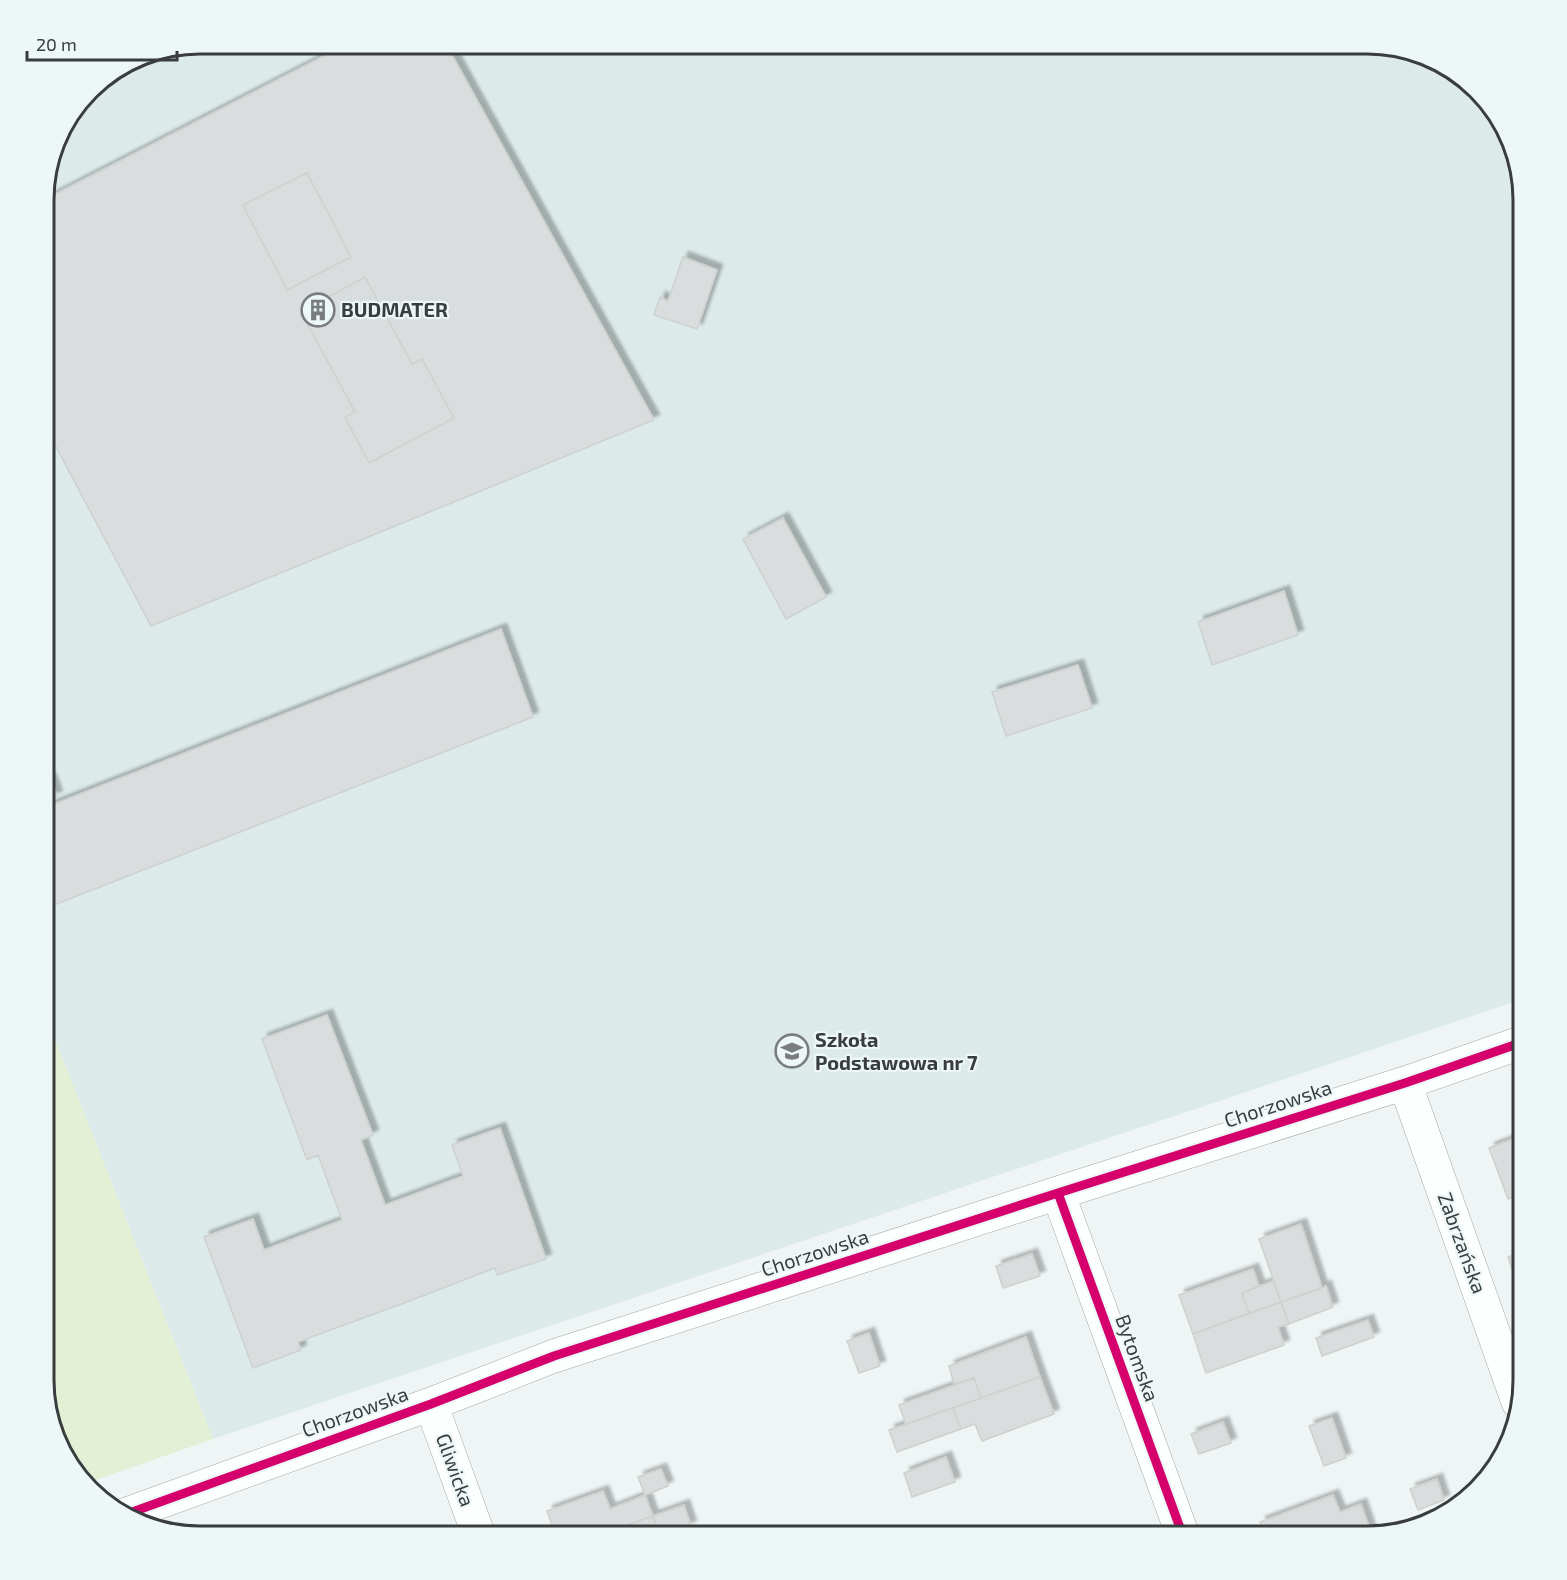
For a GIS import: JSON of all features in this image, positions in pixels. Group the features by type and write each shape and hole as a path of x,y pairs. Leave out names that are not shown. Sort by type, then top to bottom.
{"street":[{"name":"Chorzowska","path":"135,1511 431,1404 554,1356 1405,1083 1513,1046"},
{"name":"Zabrzańska","path":"1405,1083 1513,1388"},
{"name":"Bytomska","path":"1058,1193 1179,1526"},
{"name":"Gliwicka","path":"431,1404 475,1526"}],"shaded area":[{"path":"200,54 1377,54 1423,65 1463,90 1488,119 1502,144 1513,190 1513,1002 213,1439 54,1037 54,190 65,144 84,111 104,90 144,65 181,55"}],"green space":[{"path":"54,1037 213,1439 94,1480 79,1461 65,1436 54,1390"}],"building":[{"name":"BUDMATER","path":"328,54 452,54 654,420 151,626 54,443 54,195"},
{"path":"307,173 351,257 287,290 243,205"},
{"path":"683,257 717,270 697,329 654,315 660,297 668,301"},
{"path":"365,277 412,364 422,359 454,418 369,463 345,417 355,412 301,312"},
{"path":"783,518 826,597 786,619 743,539"},
{"path":"1284,591 1298,635 1212,665 1198,622"},
{"path":"501,629 533,717 54,905 54,804"},
{"path":"1078,665 1092,708 1006,736 992,692"},
{"path":"327,1015 373,1135 361,1140 385,1205 463,1176 452,1145 500,1128 546,1259 497,1275 495,1268 298,1342 301,1350 253,1368 204,1237 253,1219 264,1250 342,1220 318,1155 307,1160 262,1039"},
{"path":"1513,1139 1513,1197 1508,1199 1489,1148"},
{"path":"1301,1224 1322,1288 1281,1302 1259,1239"},
{"path":"1032,1254 1040,1276 1003,1288 996,1266"},
{"path":"1513,1255 1513,1272 1508,1257"},
{"path":"1253,1269 1259,1286 1242,1293 1249,1313 1193,1334 1179,1295"},
{"path":"1273,1281 1281,1302 1249,1313 1242,1293"},
{"path":"1326,1286 1333,1307 1289,1324 1281,1302"},
{"path":"1281,1302 1289,1324 1278,1327 1284,1345 1206,1373 1193,1334"},
{"path":"1368,1320 1374,1337 1322,1356 1316,1338"},
{"path":"869,1333 880,1366 859,1373 847,1341"},
{"path":"1026,1337 1040,1377 981,1398 974,1378 954,1384 949,1366"},
{"path":"1040,1377 1054,1414 982,1441 975,1424 961,1429 953,1408"},
{"path":"974,1378 981,1398 906,1424 899,1405"},
{"path":"953,1408 961,1429 897,1452 889,1430"},
{"path":"1332,1418 1346,1458 1324,1466 1309,1426"},
{"path":"1223,1422 1231,1443 1199,1454 1191,1434"},
{"path":"946,1457 955,1482 912,1497 904,1473"},
{"path":"661,1469 668,1486 645,1495 638,1477"},
{"path":"1437,1479 1444,1500 1418,1510 1410,1489"},
{"path":"603,1491 610,1509 645,1495 653,1516 625,1526 552,1526 547,1511"},
{"path":"1333,1495 1340,1512 1361,1504 1369,1526 1262,1526 1260,1522"},
{"path":"684,1505 691,1526 656,1526 653,1516"},
{"path":"653,1516 656,1526 625,1526"}],"cycle path":[{"path":"135,1511 431,1404 554,1356 1405,1083 1513,1045"},
{"path":"1058,1193 1179,1526"}],"place":[{"name":"BUDMATER","path":"318,310"},
{"name":"Szkoła Podstawowa nr 7","path":"792,1051"}]}
